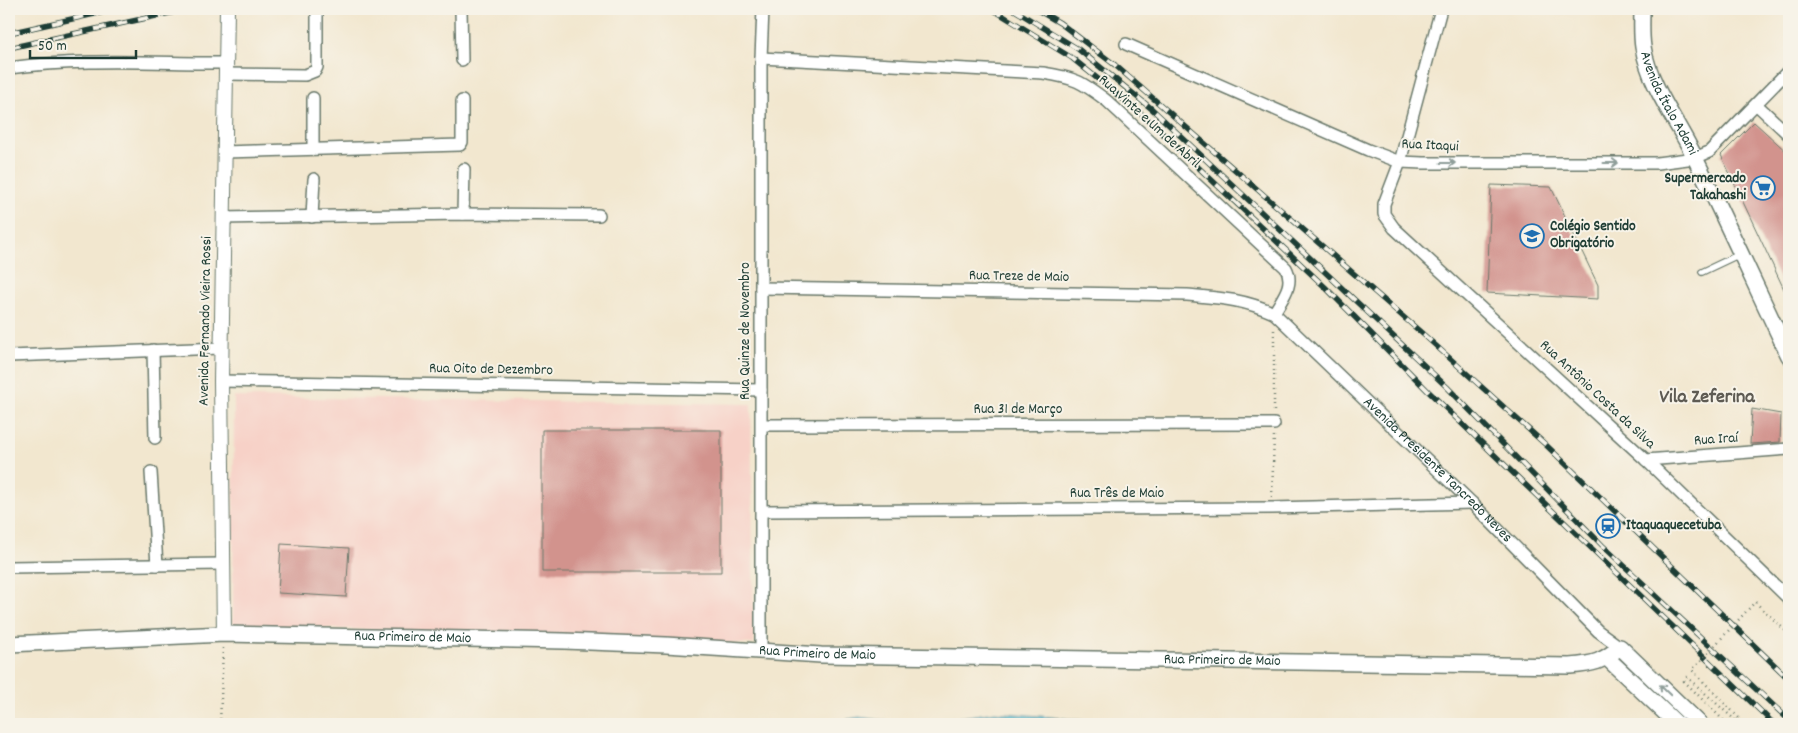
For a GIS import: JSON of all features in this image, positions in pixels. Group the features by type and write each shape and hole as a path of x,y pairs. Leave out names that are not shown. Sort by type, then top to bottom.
{"main road":[{"name":"Avenida Ítalo Adami","path":"1642,9 1643,47 1648,65 1660,93 1696,158 1789,356"},
{"name":"Rua Primeiro de Maio","path":"9,644 224,634 666,645 821,655 1570,666 1589,664 1607,658 1620,646"},
{"name":"Avenida Presidente Tancredo Neves","path":"1620,646 1700,724"},
{"name":"Avenida Presidente Tancredo Neves","path":"1607,658 1677,724"}],"street":[{"name":"Avenida Fernando Vieira Rossi","path":"224,634 221,348 227,9"},
{"path":"9,68 34,64 99,62 304,75 315,71 317,67 317,9"},
{"path":"460,9 462,60"},
{"name":"Rua Quinze de Novembro","path":"761,652 761,58 763,9"},
{"path":"1400,162 1441,9"},
{"name":"Rua Itaqui","path":"1126,44 1368,150 1400,162 1423,164 1648,163 1696,158"},
{"name":"Rua Vinte e Um de Abril","path":"761,58 1043,73 1067,77 1084,83 1107,101 1286,268 1290,284 1274,313"},
{"path":"1696,158 1709,152 1757,105 1789,70"},
{"path":"313,98 313,149"},
{"path":"224,152 460,145 462,142 462,101"},
{"path":"1757,105 1789,135"},
{"name":"Rua Antônio Costa da Silva","path":"1400,162 1384,204 1384,214 1394,228 1646,460 1789,599"},
{"path":"463,214 464,169"},
{"path":"312,217 314,179"},
{"path":"223,218 463,214 599,215"},
{"name":"Rua Treze de Maio","path":"761,288 1187,295 1232,299 1254,304 1274,313"},
{"name":"Avenida Presidente Tancredo Neves","path":"1274,313 1472,503 1598,631 1620,646"},
{"path":"9,356 221,348"},
{"path":"153,350 154,438"},
{"name":"Rua Oito de Dezembro","path":"221,381 761,390"},
{"name":"Rua 31 de Março","path":"762,425 1274,424"},
{"name":"Rua Iraí","path":"1646,460 1789,449"},
{"path":"152,472 157,566"},
{"name":"Rua Três de Maio","path":"762,511 1272,508 1472,503"},
{"path":"9,567 223,564"},
{"name":"Avenida Presidente Tancredo Neves","path":"1598,631 1607,658"}],"lane":[{"path":"1702,272 1740,254"}],"path":[{"path":"1727,724 1684,681 1687,677 1735,720 1739,718 1692,670 1756,602 1789,634"},
{"path":"220,724 224,634"}],"shaded area":[{"path":"234,397 751,404 754,644 233,625"}],"water":[{"path":"995,712 1128,724 912,724"},
{"path":"859,717 911,724 822,724"}],"building":[{"name":"Supermercado Takahashi","path":"1754,122 1789,154 1789,300 1721,155"},
{"name":"Colégio Sentido Obrigatório","path":"1491,185 1551,187 1598,285 1598,299 1487,293"},
{"path":"1752,409 1781,414 1780,442 1750,444"},
{"path":"542,430 721,430 721,572 542,572"},
{"path":"281,544 349,548 346,597 278,593"}],"railway":[{"path":"9,33 117,9"},
{"path":"9,48 188,9"},
{"path":"992,9 1072,58 1145,117 1325,287 1428,391 1774,724"},
{"path":"1013,9 1078,49 1152,109 1447,387 1602,545 1789,720"},
{"path":"1036,9 1060,23 1115,65 1424,335 1546,445 1789,679"}],"place":[{"name":"Supermercado Takahashi","path":"1763,188"},
{"name":"Colégio Sentido Obrigatório","path":"1532,236"},
{"name":"Itaquaquecetuba","path":"1608,526"}],"district":[{"name":"Vila Zeferina","path":"1707,398"}]}
